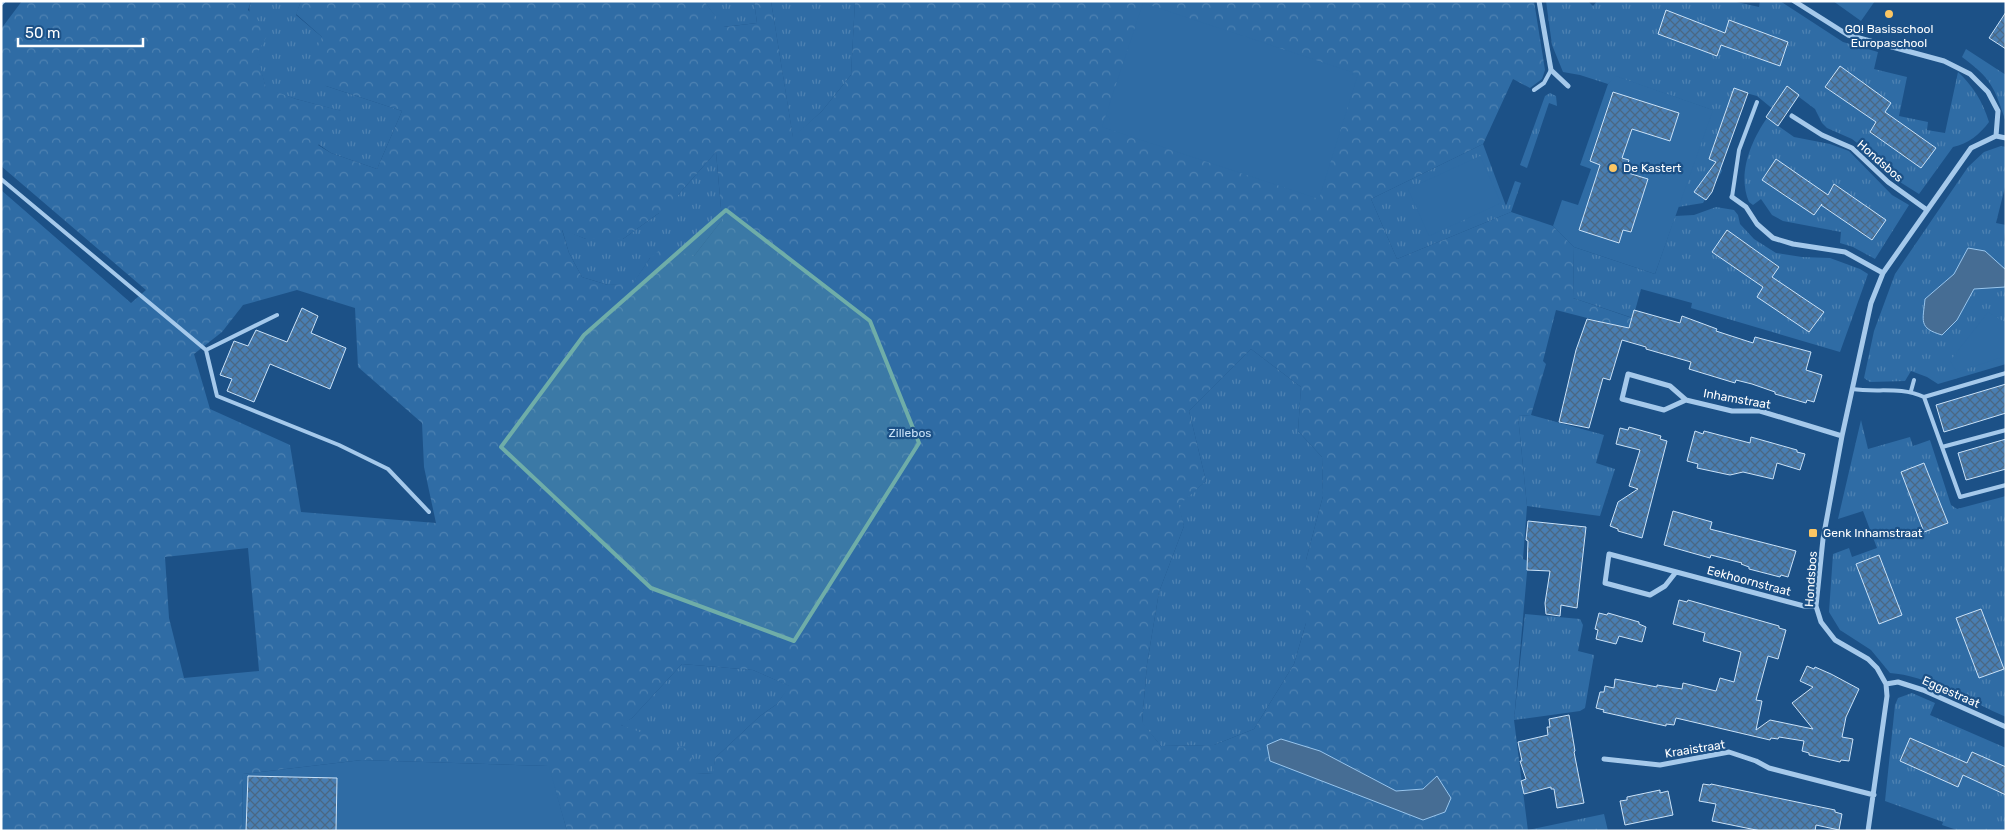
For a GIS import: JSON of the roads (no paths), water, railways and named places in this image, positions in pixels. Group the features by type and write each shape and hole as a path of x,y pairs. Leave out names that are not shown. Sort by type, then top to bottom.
{"street":[{"path":"1539,1 1551,70 1568,86"},
{"path":"1794,1 1848,35 1944,61 1970,74 1988,92 1998,111 1996,136 2006,138"},
{"name":"Hondsbos","path":"1792,116 1822,134 1852,148 1888,182 1927,210"},
{"name":"Hondsbos","path":"1886,684 1877,668 1868,659 1835,640 1821,622 1816,606 1824,539 1842,436 1871,303 1883,273 1971,148 1996,136"},
{"path":"1732,197 1746,207 1757,224 1772,238 1793,244 1845,252 1883,273"},
{"name":"Inhamstraat","path":"1686,400 1664,410 1622,399 1628,374 1670,386 1686,400 1732,411 1760,412 1842,436"},
{"name":"Eekhoornstraat","path":"1676,572 1665,586 1650,595 1605,582 1609,554 1804,606 1816,606"},
{"name":"Eggestraat","path":"1886,684 1898,682 1923,690 2006,728"},
{"path":"1868,831 1887,696 1886,684"},
{"name":"Kraaistraat","path":"1604,759 1660,765 1729,752 1756,761 1769,768 1874,795"}],"lane":[{"path":"1534,90 1544,83 1551,70"},
{"path":"1732,197 1738,150 1757,102"},
{"path":"1,179 206,350 216,396 339,445 388,469 429,512"},
{"path":"206,350 277,316"},
{"path":"1852,390 1878,392 1897,389 1911,391 1924,397 2006,374"},
{"path":"1911,391 1914,380"},
{"path":"1924,397 1960,497 2006,485"},
{"path":"1942,447 2006,430"}],"place":[{"name":"GO! Basisschool Europaschool","path":"1889,14"},
{"name":"De Kastert","path":"1613,168"},
{"name":"Genk Inhamstraat","path":"1813,533"}],"park label":[{"name":"Zillebos","path":"910,433"}]}
